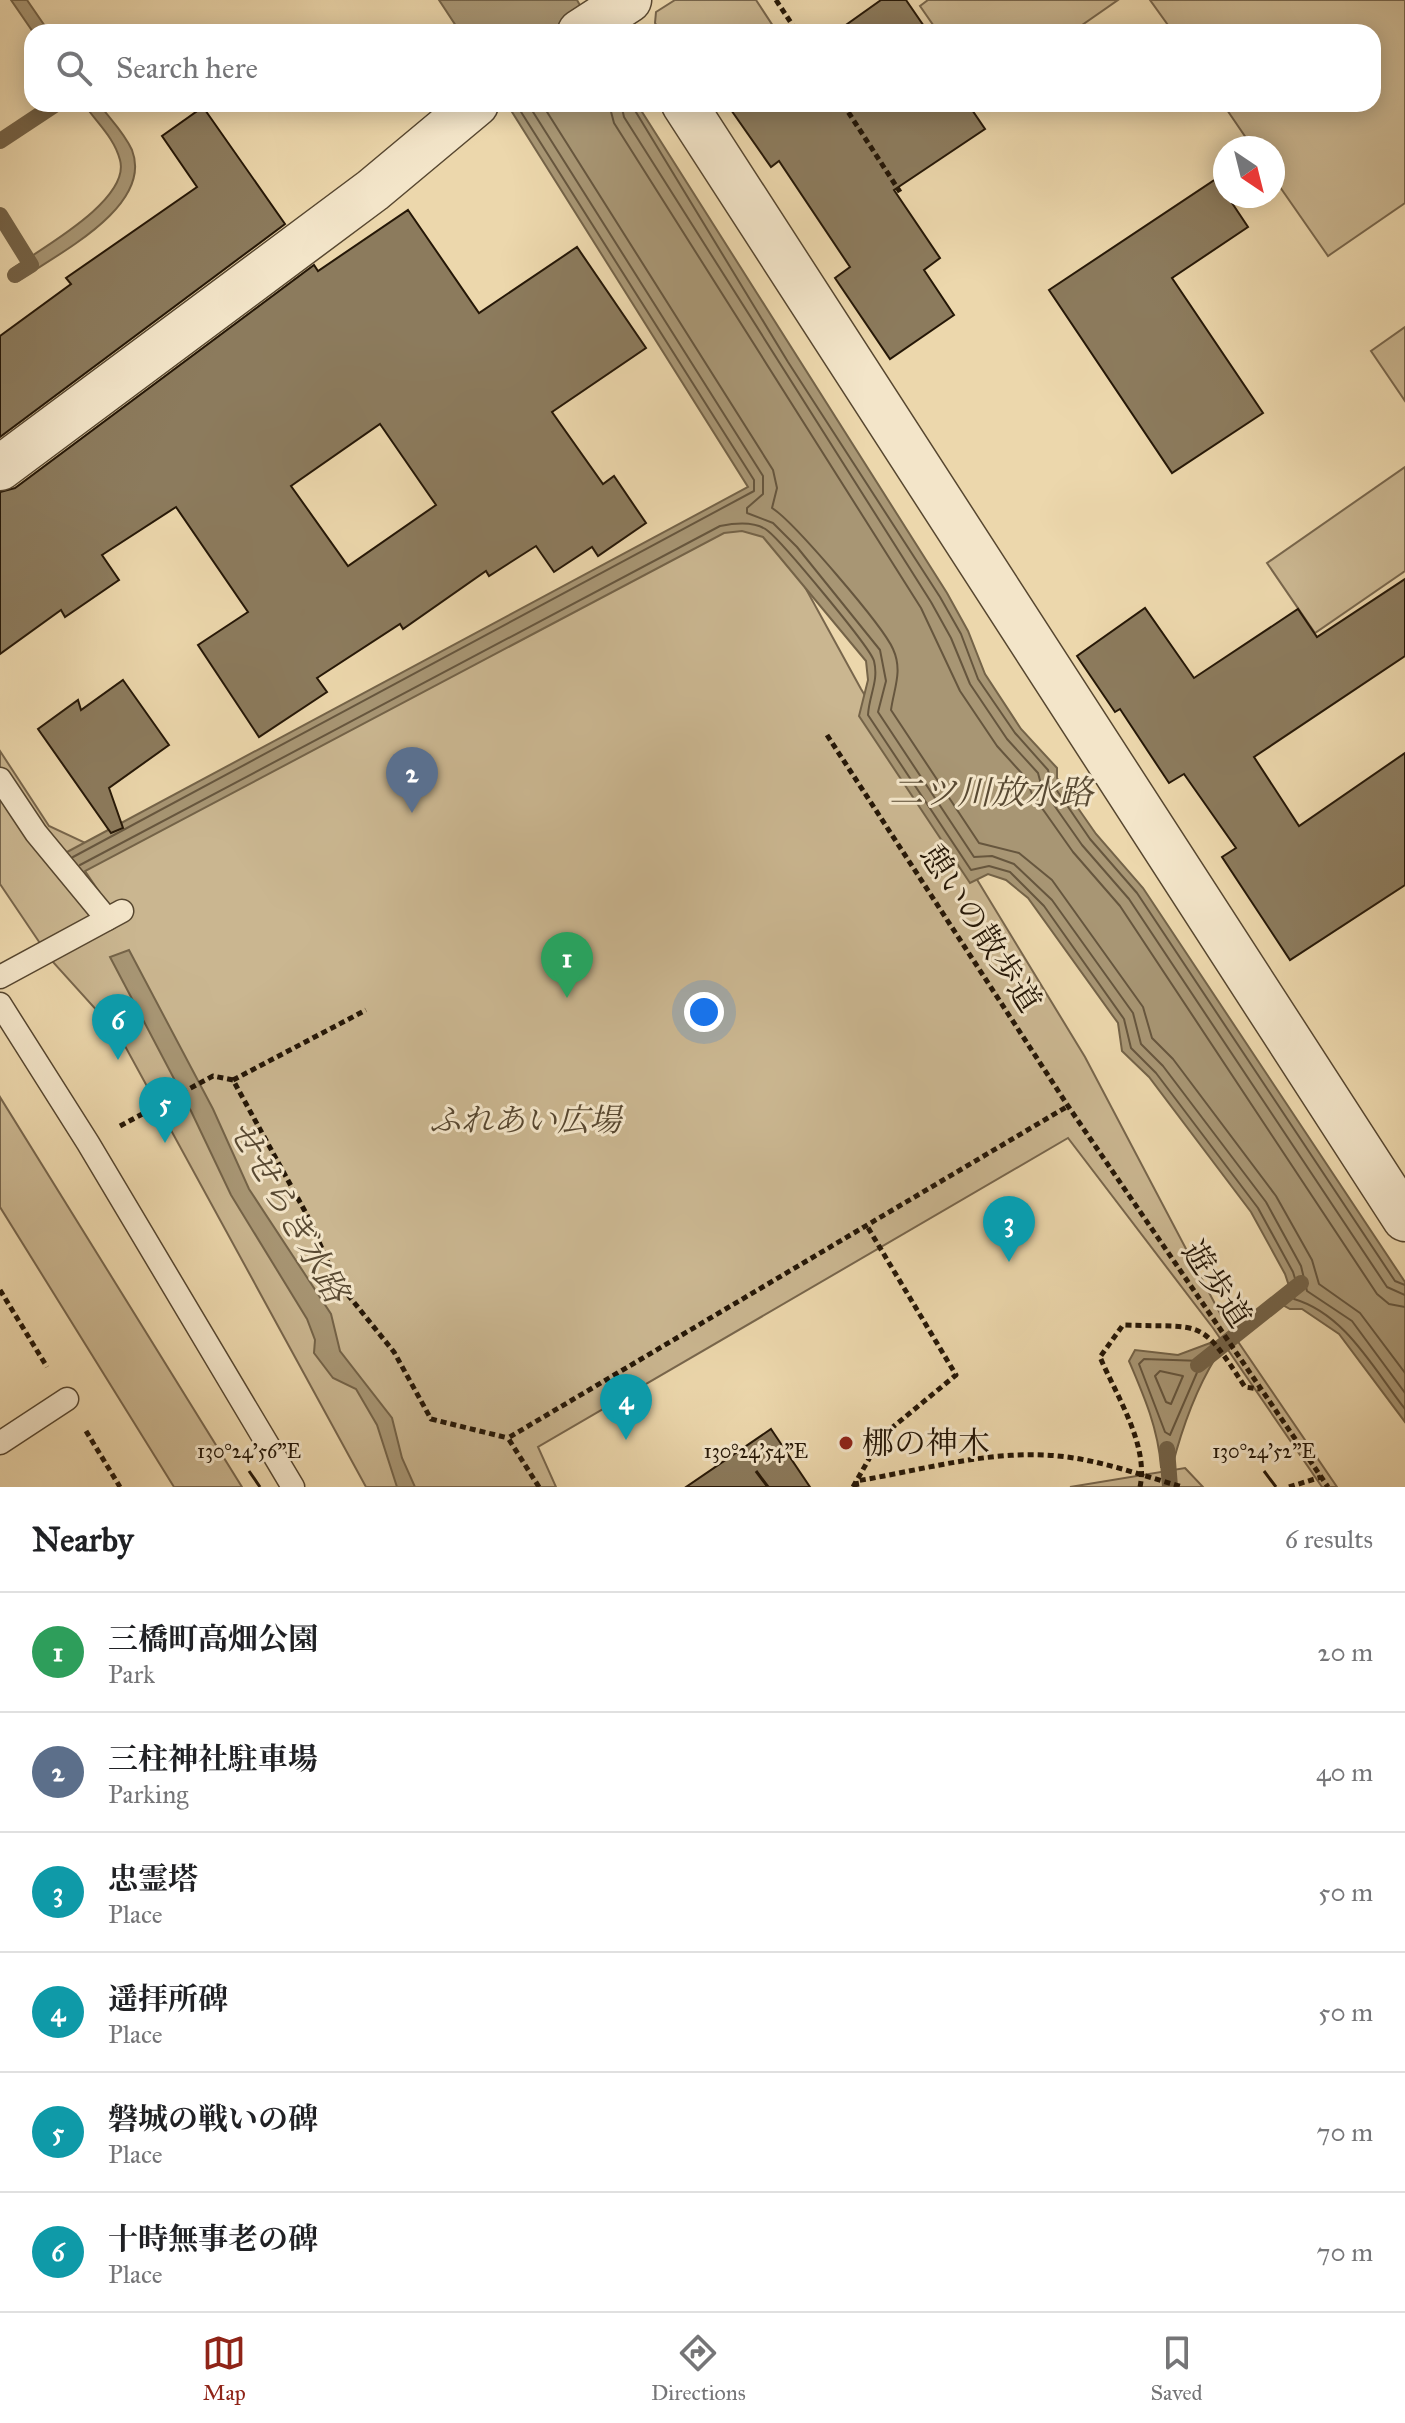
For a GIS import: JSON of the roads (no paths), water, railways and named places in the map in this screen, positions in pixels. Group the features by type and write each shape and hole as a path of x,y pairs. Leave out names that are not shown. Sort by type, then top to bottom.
{"street":[{"path":"0,468 373,190 466,112"},
{"path":"689,112 1401,1206"}],"lane":[{"path":"0,779 36,833 114,915 0,977"},
{"path":"0,1004 88,1143 293,1487"},
{"path":"0,1443 67,1399"}],"water":[{"path":"11,0 27,0 44,24 28,24"},
{"path":"439,0 577,0 590,24 455,24"},
{"path":"90,112 106,112 129,143 135,171 129,191 97,227 18,281 12,269 81,222 112,191 120,175 120,160"},
{"name":"二ツ川放水路","path":"512,112 642,112 947,593 968,631 985,674 1021,729 1057,768 1057,778 1096,834 1143,888 1405,1282 1405,1422 1339,1334 1302,1309 1290,1309 1281,1304 1289,1286 1251,1212 1149,1077 1122,1051 1118,1023 1028,898 1006,880 988,874 970,883 859,716 868,680 866,661 763,537 742,531 724,533 85,871 100,893 54,859 748,487"},
{"path":"129,950 213,1109 249,1189 331,1314 340,1351 392,1418 402,1458 415,1487 397,1487 377,1425 356,1389 333,1378 314,1353 315,1340 307,1319 231,1195 191,1111 110,957"},
{"path":"1210,1343 1216,1357 1190,1410 1172,1467 1161,1467 1154,1426 1129,1361 1135,1350 1178,1355"}],"waterway":[{"path":"0,141 44,112"},
{"path":"0,215 31,265 15,275"},
{"path":"1198,1365 1301,1283"},
{"path":"1167,1449 1170,1487"}],"place":[{"name":"三柱神社駐車場","path":"412,813"},
{"name":"三橋町高畑公園","path":"567,998"},
{"name":"十時無事老の碑","path":"118,1060"},
{"name":"磐城の戦いの碑","path":"165,1143"},
{"name":"忠霊塔","path":"1009,1262"},
{"name":"遥拝所碑","path":"626,1440"},
{"name":"梛の神木","path":"846,1443"}],"park label":[{"name":"ふれあい広場","path":"525,1120"}],"water label":[{"name":"せせらぎ水路","path":"289,1211"}]}
